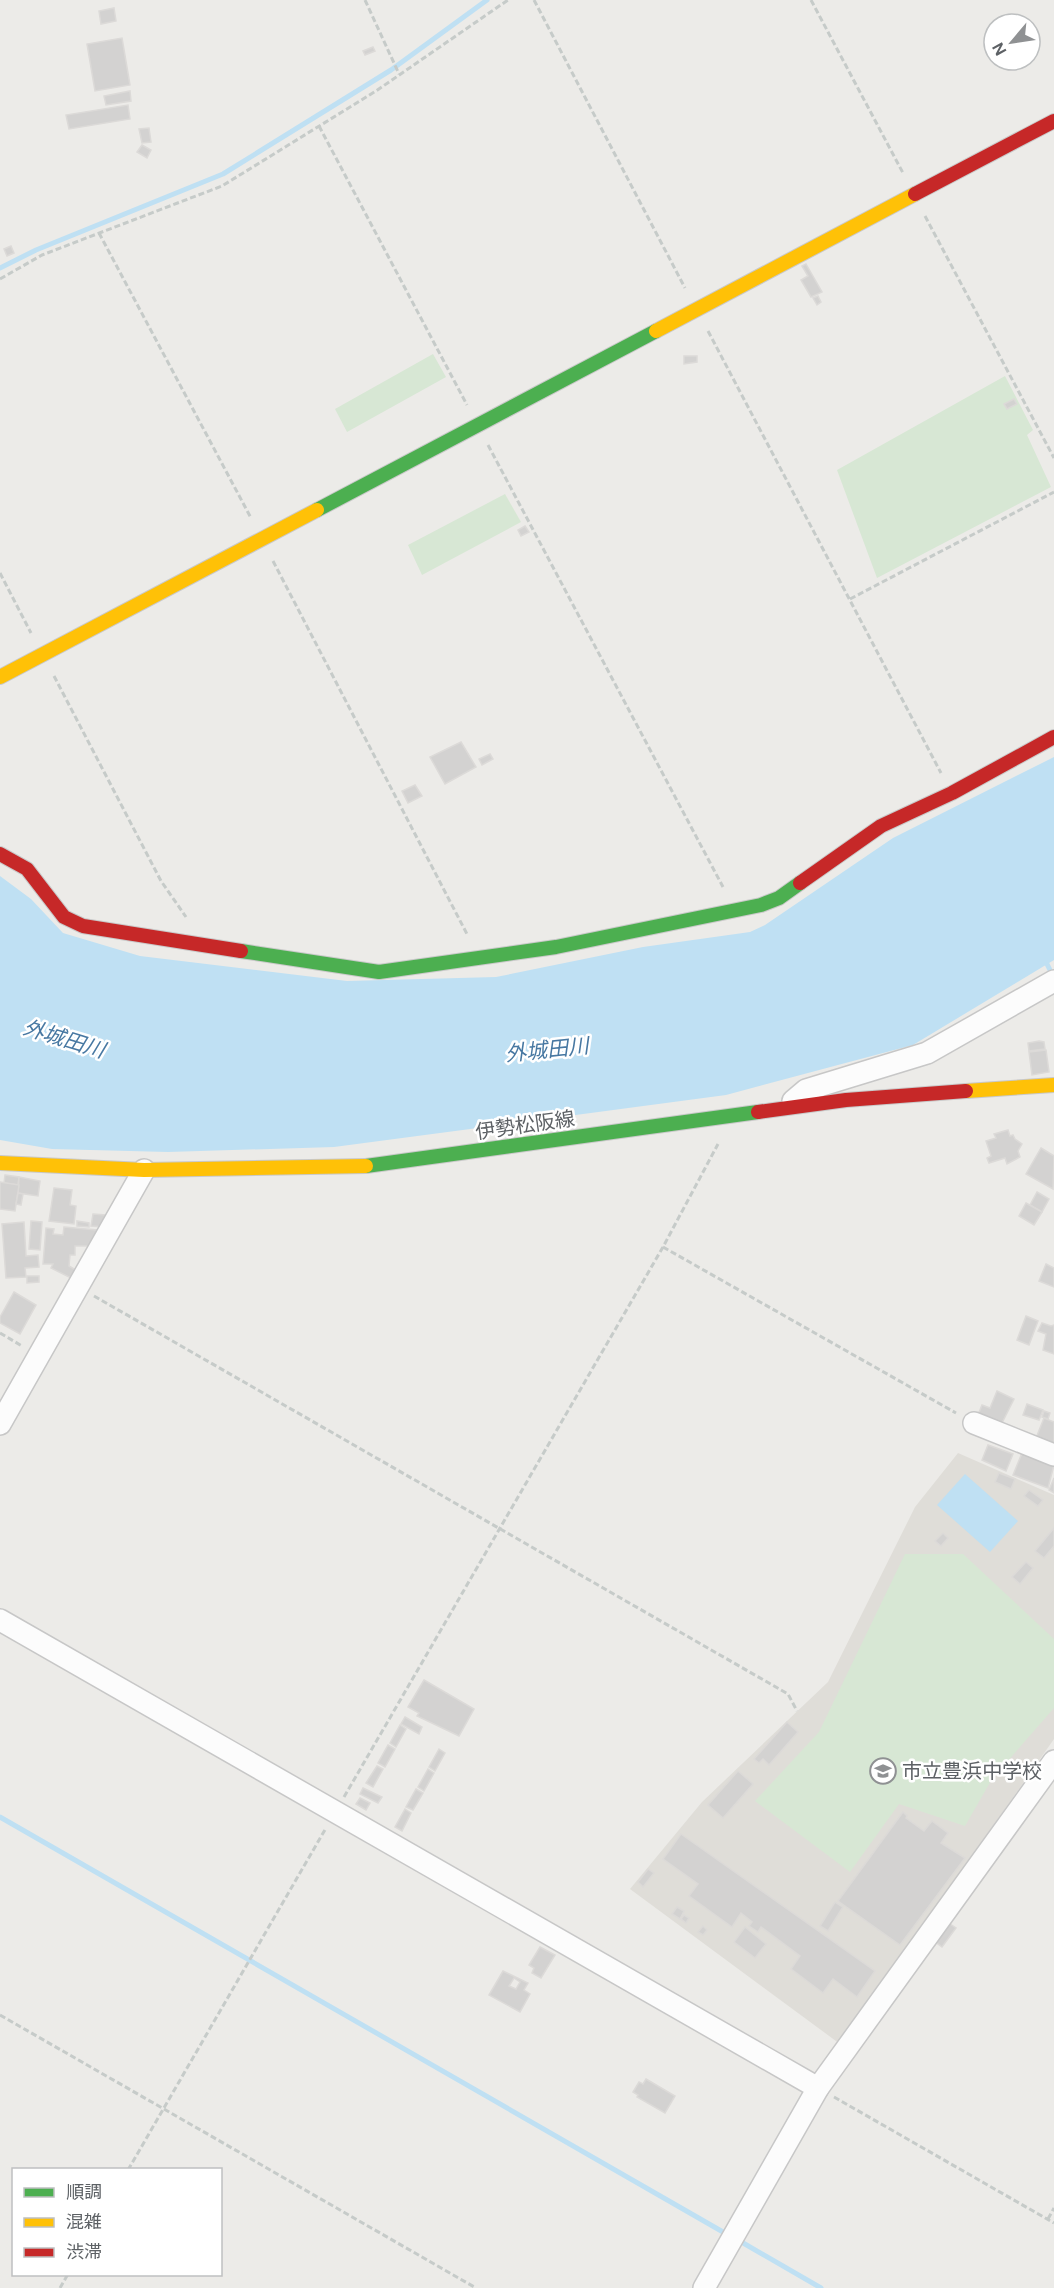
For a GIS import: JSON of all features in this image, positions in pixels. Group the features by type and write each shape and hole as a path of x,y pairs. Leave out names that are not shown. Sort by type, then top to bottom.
{"street":[{"path":"0,677 1054,121"},
{"path":"0,854 27,869 64,917 83,926 380,972 556,947 761,905 779,898 881,826 952,793 1054,737"},
{"path":"783,1109 806,1090 927,1053 1054,981"},
{"name":"伊勢松阪線","path":"0,1162 144,1170 322,1169 363,1166 846,1100 1054,1085"},
{"path":"0,1424 144,1170"},
{"path":"974,1423 1054,1455"},
{"path":"0,1620 818,2088"},
{"path":"704,2288 818,2088 1033,1786 1054,1761"}],"path":[{"path":"366,0 398,73"},
{"path":"0,279 42,255 222,186 319,126 508,0"},
{"path":"534,0 952,793"},
{"path":"811,0 1054,458"},
{"path":"319,126 726,892"},
{"path":"99,233 262,539 470,940"},
{"path":"850,599 1054,492"},
{"path":"0,573 161,880 183,914 194,922"},
{"path":"130,2168 663,1247 733,1116"},
{"path":"663,1247 974,1423"},
{"path":"79,1288 788,1694 797,1711"},
{"path":"0,1333 39,1356"},
{"path":"0,2015 476,2288"},
{"path":"818,2088 1054,2223"},
{"path":"1048,2219 1054,2208"}],"shaded area":[{"name":"市立豊浜中学校","path":"958,1453 1054,1495 1054,1739 840,2044 630,1889 702,1802 828,1682 915,1507"}],"green space":[{"path":"433,354 446,377 347,432 335,409"},
{"path":"1005,376 1033,430 1027,435 1051,487 877,578 837,470"},
{"path":"505,494 521,522 422,575 408,545"},
{"path":"905,1554 963,1554 1054,1639 1054,1708 992,1779 965,1826 899,1804 850,1872 755,1801 819,1732"}],"water":[{"name":"外城田川","path":"1054,757 1054,960 913,1045 726,1095 334,1147 168,1152 52,1149 0,1140 0,876 31,899 63,933 140,956 347,981 496,977 643,947 750,932 765,925 893,838"},
{"path":"965,1474 1018,1521 990,1552 937,1505"}],"building":[{"path":"114,8 116,21 101,24 99,11"},
{"path":"122,38 130,85 95,91 87,44"},
{"path":"373,47 375,51 365,55 363,51"},
{"path":"130,91 131,101 106,105 104,96"},
{"path":"128,105 130,119 69,129 66,115"},
{"path":"149,128 151,142 142,143 139,129"},
{"path":"142,145 151,150 147,158 137,152"},
{"path":"11,246 14,253 7,256 4,249"},
{"path":"806,264 822,292 811,297 801,280 808,276 802,266"},
{"path":"818,296 821,302 817,305 813,298"},
{"path":"684,356 697,356 697,362 684,364"},
{"path":"1014,399 1017,404 1007,409 1004,404"},
{"path":"525,526 529,532 521,536 518,530"},
{"path":"461,742 476,767 445,784 430,757"},
{"path":"490,754 493,759 482,765 479,759"},
{"path":"415,785 422,796 408,803 402,791"},
{"path":"1044,1042 1045,1049 1029,1051 1028,1043"},
{"path":"1046,1050 1049,1072 1032,1075 1029,1052"},
{"path":"1008,1130 1010,1136 1013,1135 1022,1144 1018,1151 1020,1157 1007,1164 1005,1158 989,1163 987,1158 991,1156 986,1141 996,1138 994,1134"},
{"path":"1041,1148 1054,1156 1053,1189 1026,1174"},
{"path":"5,1175 19,1177 18,1185 4,1183"},
{"path":"19,1177 40,1181 38,1196 18,1193"},
{"path":"0,1182 19,1185 15,1211 0,1209"},
{"path":"54,1188 72,1190 70,1205 76,1206 74,1224 49,1221"},
{"path":"1037,1192 1049,1199 1042,1212 1030,1205"},
{"path":"18,1193 23,1194 21,1205 16,1204"},
{"path":"1026,1203 1042,1212 1034,1225 1019,1216"},
{"path":"93,1214 106,1215 105,1227 91,1226"},
{"path":"31,1221 42,1222 40,1250 29,1249"},
{"path":"77,1221 89,1223 89,1227 77,1226"},
{"path":"24,1222 26,1256 38,1255 39,1267 25,1268 26,1277 6,1278 2,1224"},
{"path":"64,1227 97,1230 96,1246 75,1246 75,1255 70,1255 69,1266 81,1273 77,1281 51,1268 53,1264 43,1264 46,1228 54,1229 53,1234 63,1235"},
{"path":"1046,1264 1054,1268 1054,1287 1039,1281"},
{"path":"27,1276 39,1276 39,1282 27,1283"},
{"path":"14,1292 36,1305 20,1334 0,1323 0,1317"},
{"path":"1026,1316 1038,1321 1029,1345 1017,1340"},
{"path":"1042,1323 1054,1325 1054,1354 1043,1350 1046,1334 1038,1331"},
{"path":"997,1391 1014,1399 999,1429 978,1415 982,1405 990,1408"},
{"path":"1027,1404 1043,1410 1039,1420 1023,1415"},
{"path":"1044,1411 1050,1413 1048,1419 1042,1417"},
{"path":"1044,1418 1054,1422 1054,1451 1034,1443"},
{"path":"988,1445 1013,1454 1006,1471 982,1460"},
{"path":"1022,1453 1054,1465 1048,1488 1013,1475"},
{"path":"999,1473 1015,1479 1011,1489 995,1482"},
{"path":"1054,1478 1054,1493 1049,1490"},
{"path":"1029,1490 1043,1500 1038,1506 1024,1496"},
{"path":"1054,1528 1054,1546 1044,1558 1035,1551"},
{"path":"943,1533 948,1538 941,1546 935,1541"},
{"path":"1026,1562 1033,1568 1020,1584 1012,1577"},
{"path":"424,1680 474,1709 459,1736 417,1716 419,1713 408,1707"},
{"path":"405,1717 422,1727 419,1734 401,1724"},
{"path":"787,1722 798,1732 769,1765 763,1759 759,1763 754,1759"},
{"path":"400,1725 406,1729 396,1747 390,1743"},
{"path":"388,1745 395,1749 385,1767 378,1763"},
{"path":"439,1749 445,1753 435,1771 429,1767"},
{"path":"377,1766 383,1769 373,1787 366,1783"},
{"path":"428,1769 434,1773 424,1791 418,1787"},
{"path":"738,1771 753,1784 723,1818 708,1805"},
{"path":"363,1788 382,1797 378,1803 360,1794"},
{"path":"416,1789 423,1793 413,1810 406,1807"},
{"path":"360,1798 370,1803 366,1810 356,1804"},
{"path":"405,1809 411,1813 402,1831 395,1827"},
{"path":"903,1812 906,1818 924,1831 932,1821 948,1833 941,1843 965,1858 900,1945 838,1901"},
{"path":"681,1834 875,1971 857,1997 833,1979 823,1993 791,1969 800,1956 761,1927 758,1932 749,1926 752,1922 741,1913 732,1927 689,1896 698,1884 663,1859"},
{"path":"648,1869 654,1873 643,1887 638,1882"},
{"path":"835,1902 843,1907 828,1931 820,1926"},
{"path":"677,1907 684,1911 680,1919 672,1914"},
{"path":"684,1915 689,1918 686,1923 681,1919"},
{"path":"947,1922 956,1928 942,1947 934,1941"},
{"path":"703,1926 707,1930 703,1935 698,1932"},
{"path":"745,1927 766,1944 755,1958 734,1942"},
{"path":"540,1947 555,1955 541,1978 532,1973 534,1968 529,1965"},
{"path":"503,1971 528,1983 524,1990 530,1994 520,2012 489,1995","holes":["514,1978 520,1982 516,1989 509,1986"]},
{"path":"646,2079 675,2096 665,2113 637,2097 638,2095 633,2092 639,2082 643,2084"}],"waterway":[{"path":"0,268 36,250 223,174 391,70 487,0"},
{"path":"1047,964 1051,972"},
{"path":"0,1817 730,2236"},
{"path":"738,2240 821,2288"}],"traffic: fast":[{"path":"317,510 656,331"},
{"path":"241,951 379,972 556,947 761,905 779,898 800,883"},
{"path":"366,1166 758,1112"}],"traffic: slow":[{"path":"656,331 915,194"},
{"path":"0,677 317,510"},
{"path":"966,1091 1054,1085"},
{"path":"0,1163 144,1170 366,1166"}],"traffic: jam":[{"path":"915,194 1054,121"},
{"path":"800,883 881,826 952,793 1054,737"},
{"path":"0,854 27,869 64,917 83,926 241,951"},
{"path":"758,1112 846,1100 966,1091"}],"place":[{"name":"市立豊浜中学校","path":"883,1771"}]}
